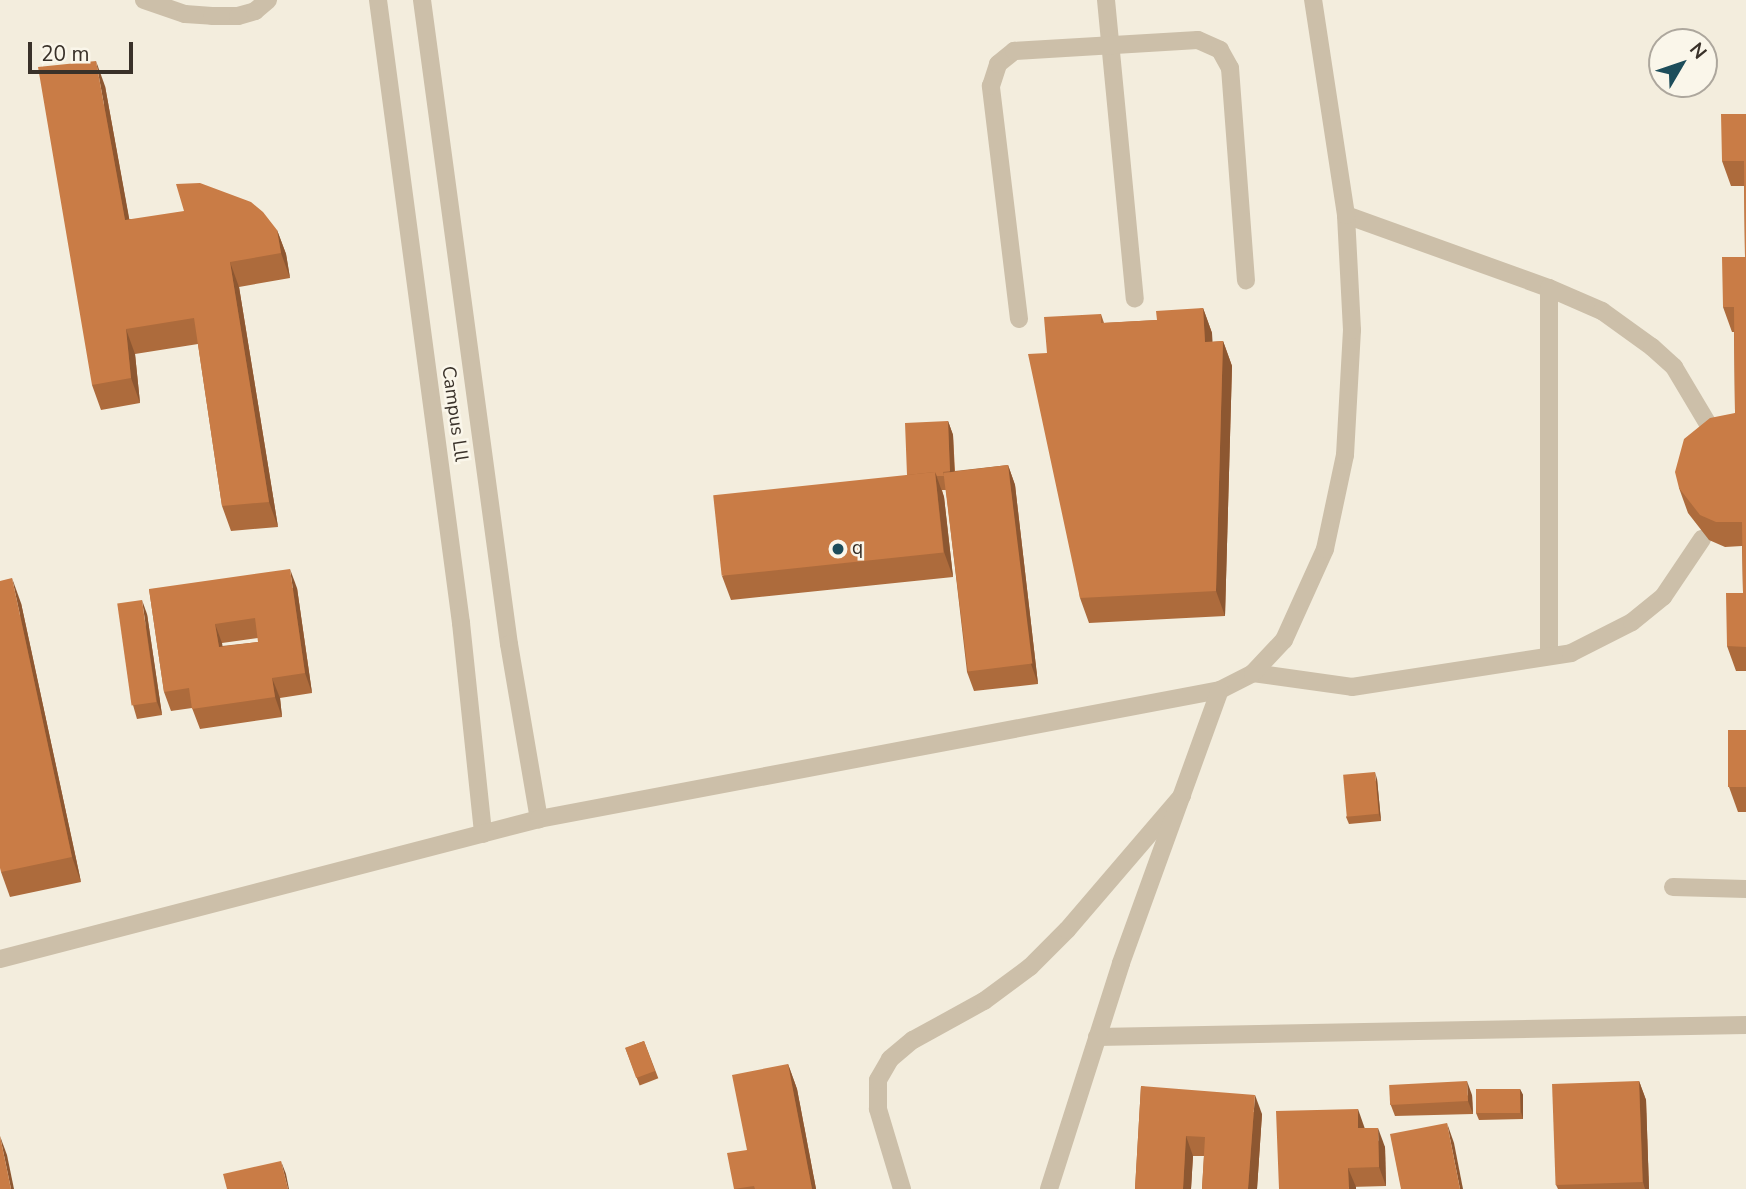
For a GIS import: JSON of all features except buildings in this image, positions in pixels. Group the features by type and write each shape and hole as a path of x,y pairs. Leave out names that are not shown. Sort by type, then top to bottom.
{"street":[{"path":"144,0 185,14 212,16 238,16 255,11 268,0"},
{"name":"Campus Lll","path":"378,0 461,624 483,834"},
{"path":"422,0 501,590 539,819"},
{"path":"1106,0 1135,299"},
{"path":"0,959 539,819 1220,690 1253,673 1284,639 1325,549 1345,455 1352,330 1346,215 1312,0"},
{"path":"1019,319 991,86 998,64 1014,51 1111,43 1198,40 1220,50 1230,68 1246,280"},
{"path":"1346,215 1549,288 1602,311 1653,347 1687,385 1714,434"},
{"path":"1549,288 1549,656"},
{"path":"1253,673 1352,687 1572,653 1632,622 1663,597 1702,539"},
{"path":"1049,1189 1097,1037 1220,690"},
{"path":"902,1189 878,1109 878,1080 890,1059 912,1040 984,1001 1030,967 1067,930 1182,796"},
{"path":"1672,887 1746,889"},
{"path":"1097,1037 1746,1025"}],"place":[{"name":"q","path":"838,549"}]}
